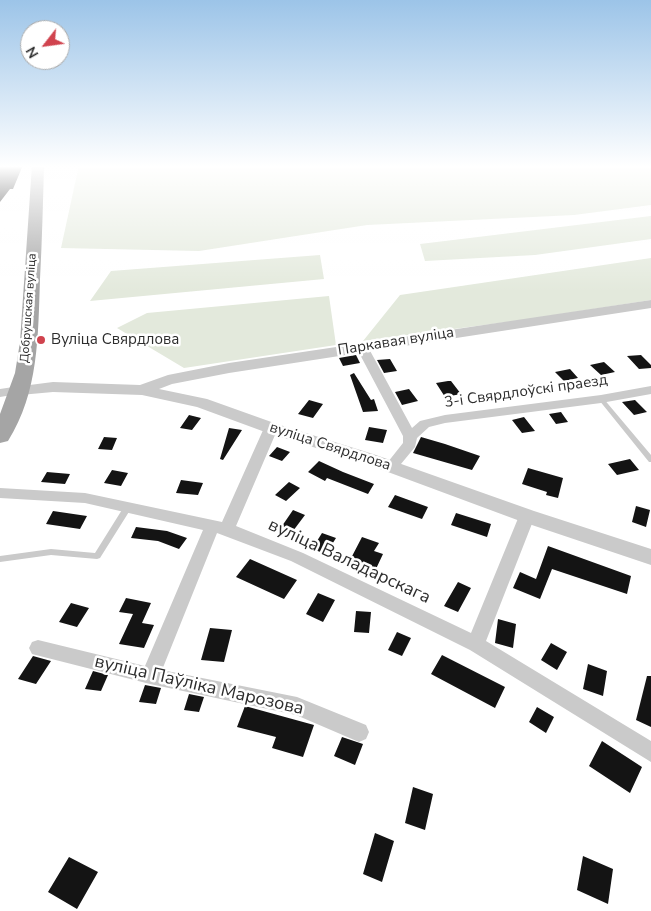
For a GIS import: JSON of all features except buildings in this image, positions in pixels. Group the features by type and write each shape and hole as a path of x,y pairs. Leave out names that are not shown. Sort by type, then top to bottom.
{"main road":[{"name":"Добрушская вуліца","path":"0,436 16,405 10,391 29,342 36,208"}],"street":[{"name":"Паркавая вуліца","path":"142,390 168,380 229,368 651,304"},
{"path":"362,347 410,436 410,444 391,467"},
{"name":"вуліца Свярдлова","path":"10,391 53,387 142,390 201,403 651,557"},
{"name":"3-і Свярдлоўскі праезд","path":"410,436 425,424 445,419 601,399 651,390"},
{"path":"150,676 220,528 271,428"},
{"name":"вуліца Валадарскага","path":"0,493 85,498 128,507 220,528 297,557 476,644 651,752"},
{"path":"476,644 527,516"},
{"name":"вуліца Паўліка Марозова","path":"38,648 150,676 297,706 359,732"}],"lane":[{"path":"601,399 651,460"},
{"path":"0,558 51,552 97,556 128,507"}],"shaded area":[{"path":"70,208 632,208 574,215 367,225 199,251 61,248"},
{"path":"651,216 651,239 535,255 425,261 420,244"},
{"path":"320,255 324,279 90,301 111,271"},
{"path":"651,258 651,300 522,320 363,341 400,295"},
{"path":"329,296 336,345 184,368 117,328 147,313"}],"place":[{"name":"Вуліца Свярдлова","path":"41,340"}]}
